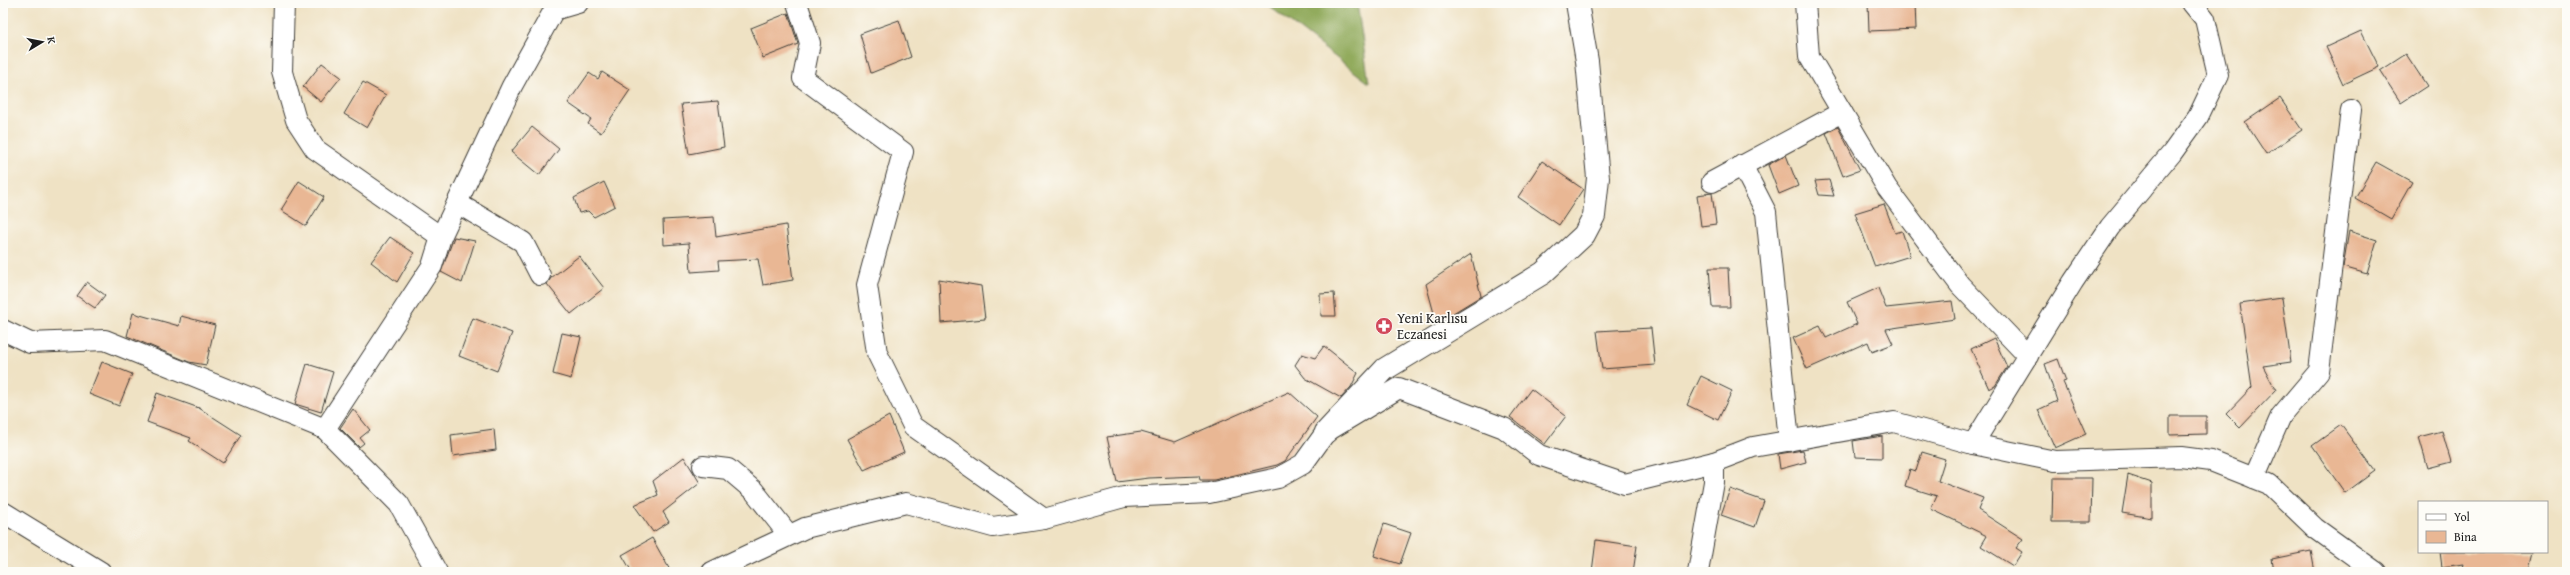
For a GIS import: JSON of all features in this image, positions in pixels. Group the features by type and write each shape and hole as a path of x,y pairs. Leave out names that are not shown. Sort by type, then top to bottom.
{"street":[{"path":"284,3 282,72 296,120 315,149 441,237"},
{"path":"325,429 432,266 441,237 512,86 554,6 578,3"},
{"path":"797,3 810,43 802,78 903,152 867,285 877,353 913,426 1044,519"},
{"path":"712,572 788,534 838,518 906,504 993,527 1044,519 1124,497 1209,493 1278,478 1303,464 1326,432 1385,369 1543,274 1584,235 1594,216 1598,178 1587,61 1577,3"},
{"path":"1805,3 1809,56 1888,188 1960,285 2028,356"},
{"path":"1973,444 2073,282 2110,227 2172,153 2198,117 2218,75 2205,19 2192,3"},
{"path":"2254,478 2281,416 2319,371 2351,110"},
{"path":"1712,182 1842,112"},
{"path":"1742,165 1766,212 1789,441"},
{"path":"457,203 523,242 540,275"},
{"path":"3,330 30,342 105,340 325,429 399,504 437,572"},
{"path":"1326,432 1400,388 1504,428 1539,455 1625,484 1714,462 1753,447 1894,422 1973,444 2055,461 2181,457 2211,461 2269,484 2316,528 2367,569"},
{"path":"1698,572 1714,482 1714,462"},
{"path":"703,466 728,469 754,492 788,534"},
{"path":"3,512 101,572"}],"green space":[{"path":"1265,3 1357,3 1369,83"}],"building":[{"path":"1868,3 1915,3 1916,29 1869,31"},
{"path":"788,13 798,44 763,58 751,28"},
{"path":"899,20 911,57 871,73 860,34"},
{"path":"2361,31 2379,67 2343,84 2326,47"},
{"path":"2406,54 2427,86 2401,103 2380,71"},
{"path":"322,63 341,77 321,102 303,87"},
{"path":"602,72 630,90 601,133 588,124 591,119 568,103 589,73 598,79"},
{"path":"363,82 386,95 367,128 344,114"},
{"path":"2280,98 2302,130 2266,154 2245,122"},
{"path":"718,101 724,147 689,154 681,104"},
{"path":"532,127 559,149 539,175 511,152"},
{"path":"1838,127 1860,170 1843,176 1826,133"},
{"path":"1786,155 1798,186 1779,194 1768,165"},
{"path":"1542,161 1583,189 1559,225 1518,197"},
{"path":"2376,162 2412,182 2391,219 2355,198"},
{"path":"1829,180 1834,196 1819,195 1815,181"},
{"path":"299,181 324,197 306,226 281,210"},
{"path":"604,182 615,206 594,217 588,211 579,213 574,198"},
{"path":"1712,193 1716,224 1701,226 1697,195"},
{"path":"1884,204 1895,233 1902,231 1910,256 1875,267 1855,213"},
{"path":"714,217 716,237 786,225 793,280 763,285 758,259 718,261 719,270 691,272 689,243 664,245 663,220"},
{"path":"2349,231 2377,240 2367,274 2343,267"},
{"path":"390,237 414,253 397,282 371,262"},
{"path":"454,237 475,241 462,283 441,272"},
{"path":"1471,254 1481,296 1445,318 1435,317 1426,284"},
{"path":"579,256 604,288 571,314 547,284 551,278"},
{"path":"1709,268 1728,268 1730,307 1712,307"},
{"path":"939,279 981,286 985,319 941,323"},
{"path":"87,282 105,295 95,308 77,296"},
{"path":"1878,288 1886,308 1952,301 1955,319 1886,329 1893,344 1872,352 1868,342 1807,369 1793,338 1820,326 1826,338 1857,324 1847,302"},
{"path":"1334,293 1336,316 1321,316 1320,294"},
{"path":"2282,298 2291,362 2263,366 2276,390 2240,428 2226,414 2252,387 2240,304"},
{"path":"133,313 179,326 181,316 215,325 206,365 189,362 127,336"},
{"path":"473,318 512,333 497,371 459,356"},
{"path":"1651,328 1655,365 1602,369 1597,331"},
{"path":"562,333 581,337 571,379 553,374"},
{"path":"1994,338 2007,367 1995,386 1989,389 1971,349"},
{"path":"1324,346 1358,373 1351,387 1341,398 1305,378 1295,365 1302,354 1315,358"},
{"path":"2058,359 2066,381 2063,382 2086,434 2055,448 2038,410 2057,401 2045,364"},
{"path":"102,362 132,374 119,406 89,394"},
{"path":"307,364 333,372 321,412 295,404"},
{"path":"1701,376 1732,391 1718,420 1687,405"},
{"path":"1531,389 1566,416 1545,444 1510,417"},
{"path":"1289,392 1317,417 1285,461 1277,465 1214,480 1200,480 1199,476 1149,478 1117,482 1107,437 1141,432 1175,442"},
{"path":"157,393 199,408 241,435 223,463 189,441 191,438 147,422"},
{"path":"353,409 370,430 360,438 364,443 359,447 340,428"},
{"path":"889,416 904,452 864,470 847,439"},
{"path":"2170,416 2206,416 2206,434 2170,435"},
{"path":"2341,425 2375,471 2345,493 2312,446"},
{"path":"494,429 496,450 453,456 451,435"},
{"path":"2442,431 2451,462 2428,468 2419,437"},
{"path":"1882,436 1882,458 1855,457 1853,441"},
{"path":"1803,450 1806,462 1780,469 1778,454"},
{"path":"1922,452 1945,459 1938,481 1983,498 1978,510 2023,539 2016,548 2022,552 2013,566 1981,546 1987,536 1931,509 1937,496 1905,486 1910,469 1916,471"},
{"path":"684,457 700,483 663,512 669,522 653,532 634,505 658,495 653,481"},
{"path":"2128,475 2152,483 2152,518 2122,513"},
{"path":"2053,478 2092,478 2091,522 2052,522"},
{"path":"1730,489 1764,501 1755,527 1721,515"},
{"path":"1384,524 1411,533 1400,564 1374,556"},
{"path":"652,538 671,572 632,572 622,555"},
{"path":"1596,540 1637,546 1633,572 1592,572"},
{"path":"2311,551 2315,572 2274,572 2272,559"},
{"path":"2440,553 2533,553 2528,572 2461,572 2463,564 2442,567"}],"place":[{"name":"Yeni Karlısu Eczanesi","path":"1384,326"}]}
